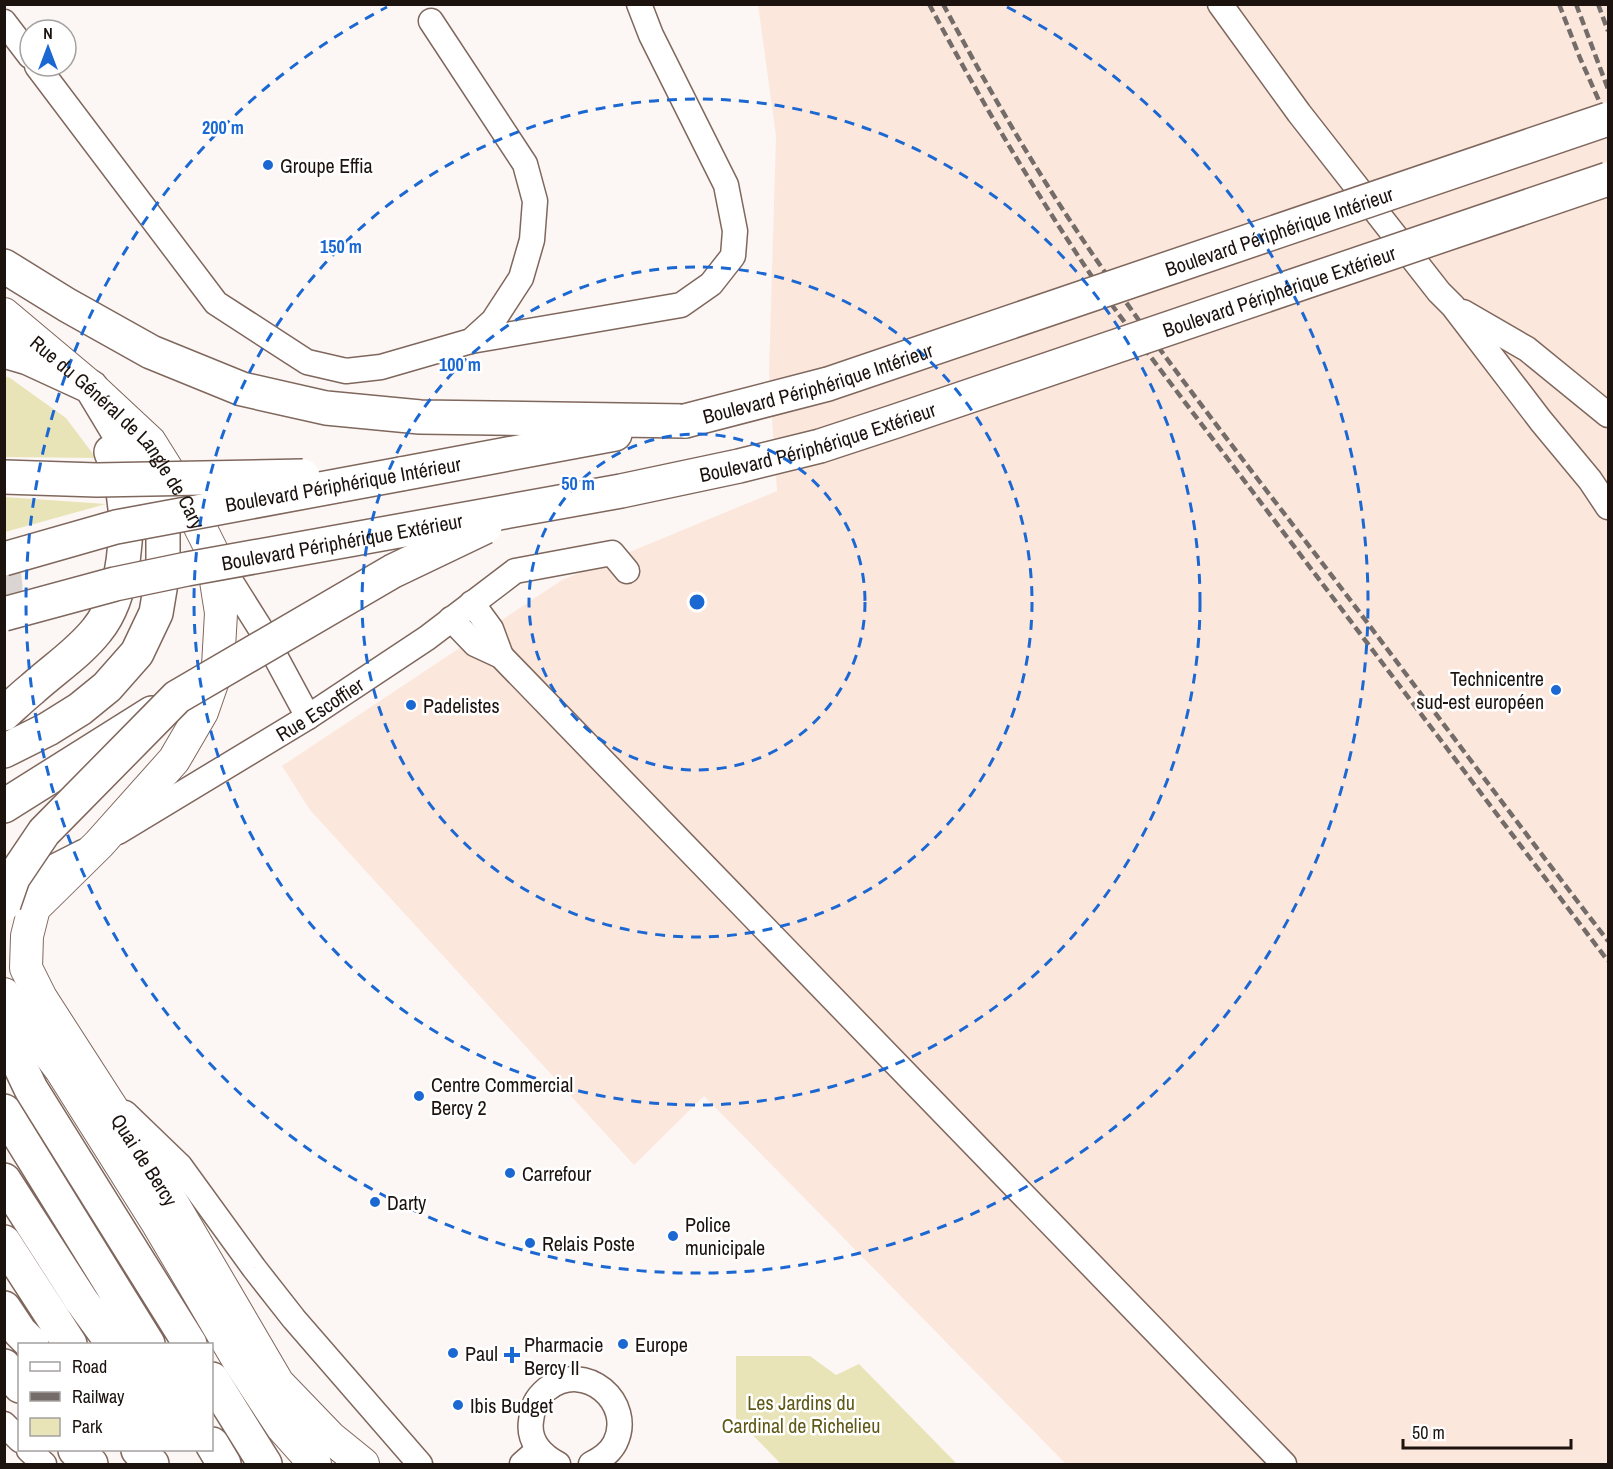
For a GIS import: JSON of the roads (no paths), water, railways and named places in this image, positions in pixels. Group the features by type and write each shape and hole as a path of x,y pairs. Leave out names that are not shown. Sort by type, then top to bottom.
{"highway":[{"name":"Boulevard Périphérique Intérieur","path":"4,559 116,527 685,421 828,384 1608,119"},
{"name":"Boulevard Périphérique Extérieur","path":"4,615 115,584 177,571 643,487 820,446 1608,179"},
{"path":"5,266 67,305 151,352 242,389 284,399 326,408 420,417 685,421"},
{"path":"4,752 80,709 107,687 136,653 156,613 163,571 163,530 153,490 92,387 28,358 9,329"},
{"path":"4,714 77,652 99,628 115,599 123,568 126,524 123,494 92,387"},
{"path":"4,477 97,480 401,474"},
{"path":"4,806 177,697 393,571 525,508"},
{"path":"4,904 14,878 44,832 177,697"},
{"path":"4,1026 11,1047 31,1089 189,1343"},
{"path":"4,1111 146,1343"},
{"path":"4,1180 81,1300 112,1343"},
{"path":"4,1242 69,1343"},
{"path":"4,1308 20,1332 31,1343"},
{"path":"4,1366 18,1384"},
{"path":"213,1381 265,1464"},
{"path":"4,1386 18,1397"},
{"path":"213,1446 224,1464"},
{"path":"77,1451 91,1464"},
{"path":"140,1451 152,1464"},
{"path":"202,1451 218,1464"}],"main road":[{"name":"Rue du Général de Langle de Cary","path":"92,387 150,442 187,501 211,549"},
{"name":"Quai de Bercy","path":"211,549 221,614 218,666 202,712 174,760 99,844 34,908 27,936 26,968 41,998 166,1192 278,1383 331,1438 363,1464"},
{"name":"Quai de Bercy","path":"4,994 61,1070 158,1224 240,1364 282,1427 315,1464"}],"street":[{"path":"46,78 216,303 307,362 346,371 381,367 471,341 681,305 711,285 732,256 735,231 726,185 651,35 639,4"},
{"path":"1220,4 1299,112 1541,421 1590,480 1608,507"},
{"path":"431,21 525,164 535,201 532,240 521,278 493,321 471,341"},
{"path":"4,22 18,40"},
{"path":"1453,306 1527,349 1608,415"},
{"name":"Rue du Général de Langle de Cary","path":"211,549 260,628 308,717"},
{"name":"Rue Escoffier","path":"4,892 99,844 308,717 427,638 515,571 612,553 627,571"},
{"path":"472,603 491,630 501,656"},
{"path":"451,619 475,644 501,656 1284,1464"},
{"path":"96,1084 180,1166 294,1319 420,1464"},
{"path":"558,1464 545,1457 530,1457 533,1439 530,1428 533,1407 540,1395 554,1384 563,1380 580,1379 601,1388 611,1397 617,1410 619,1428 615,1443 603,1462"},
{"path":"4,1424 18,1438"},
{"path":"31,1451 44,1464"}],"tunnel":[{"path":"4,570 6,586 4,609"}],"railway":[{"path":"929,4 1010,148 1099,287 1608,961"},
{"path":"943,4 1035,166 1130,308 1608,941"},
{"path":"1559,4 1608,121"},
{"path":"1576,4 1608,89"},
{"path":"1598,4 1608,31"}],"place":[{"name":"Groupe Effia","path":"268,165"},
{"name":"Technicentre sud-est européen","path":"1556,690"},
{"name":"Padelistes","path":"411,705"},
{"name":"Centre Commercial Bercy 2","path":"419,1096"},
{"name":"Carrefour","path":"510,1173"},
{"name":"Darty","path":"375,1202"},
{"name":"Police municipale","path":"673,1236"},
{"name":"Relais Poste","path":"530,1243"},
{"name":"Europe","path":"623,1344"},
{"name":"Paul","path":"453,1353"},
{"name":"Pharmacie Bercy II","path":"512,1355"},
{"name":"Ibis Budget","path":"458,1405"}],"park label":[{"name":"Les Jardins du Cardinal de Richelieu","path":"801,1414"}]}
